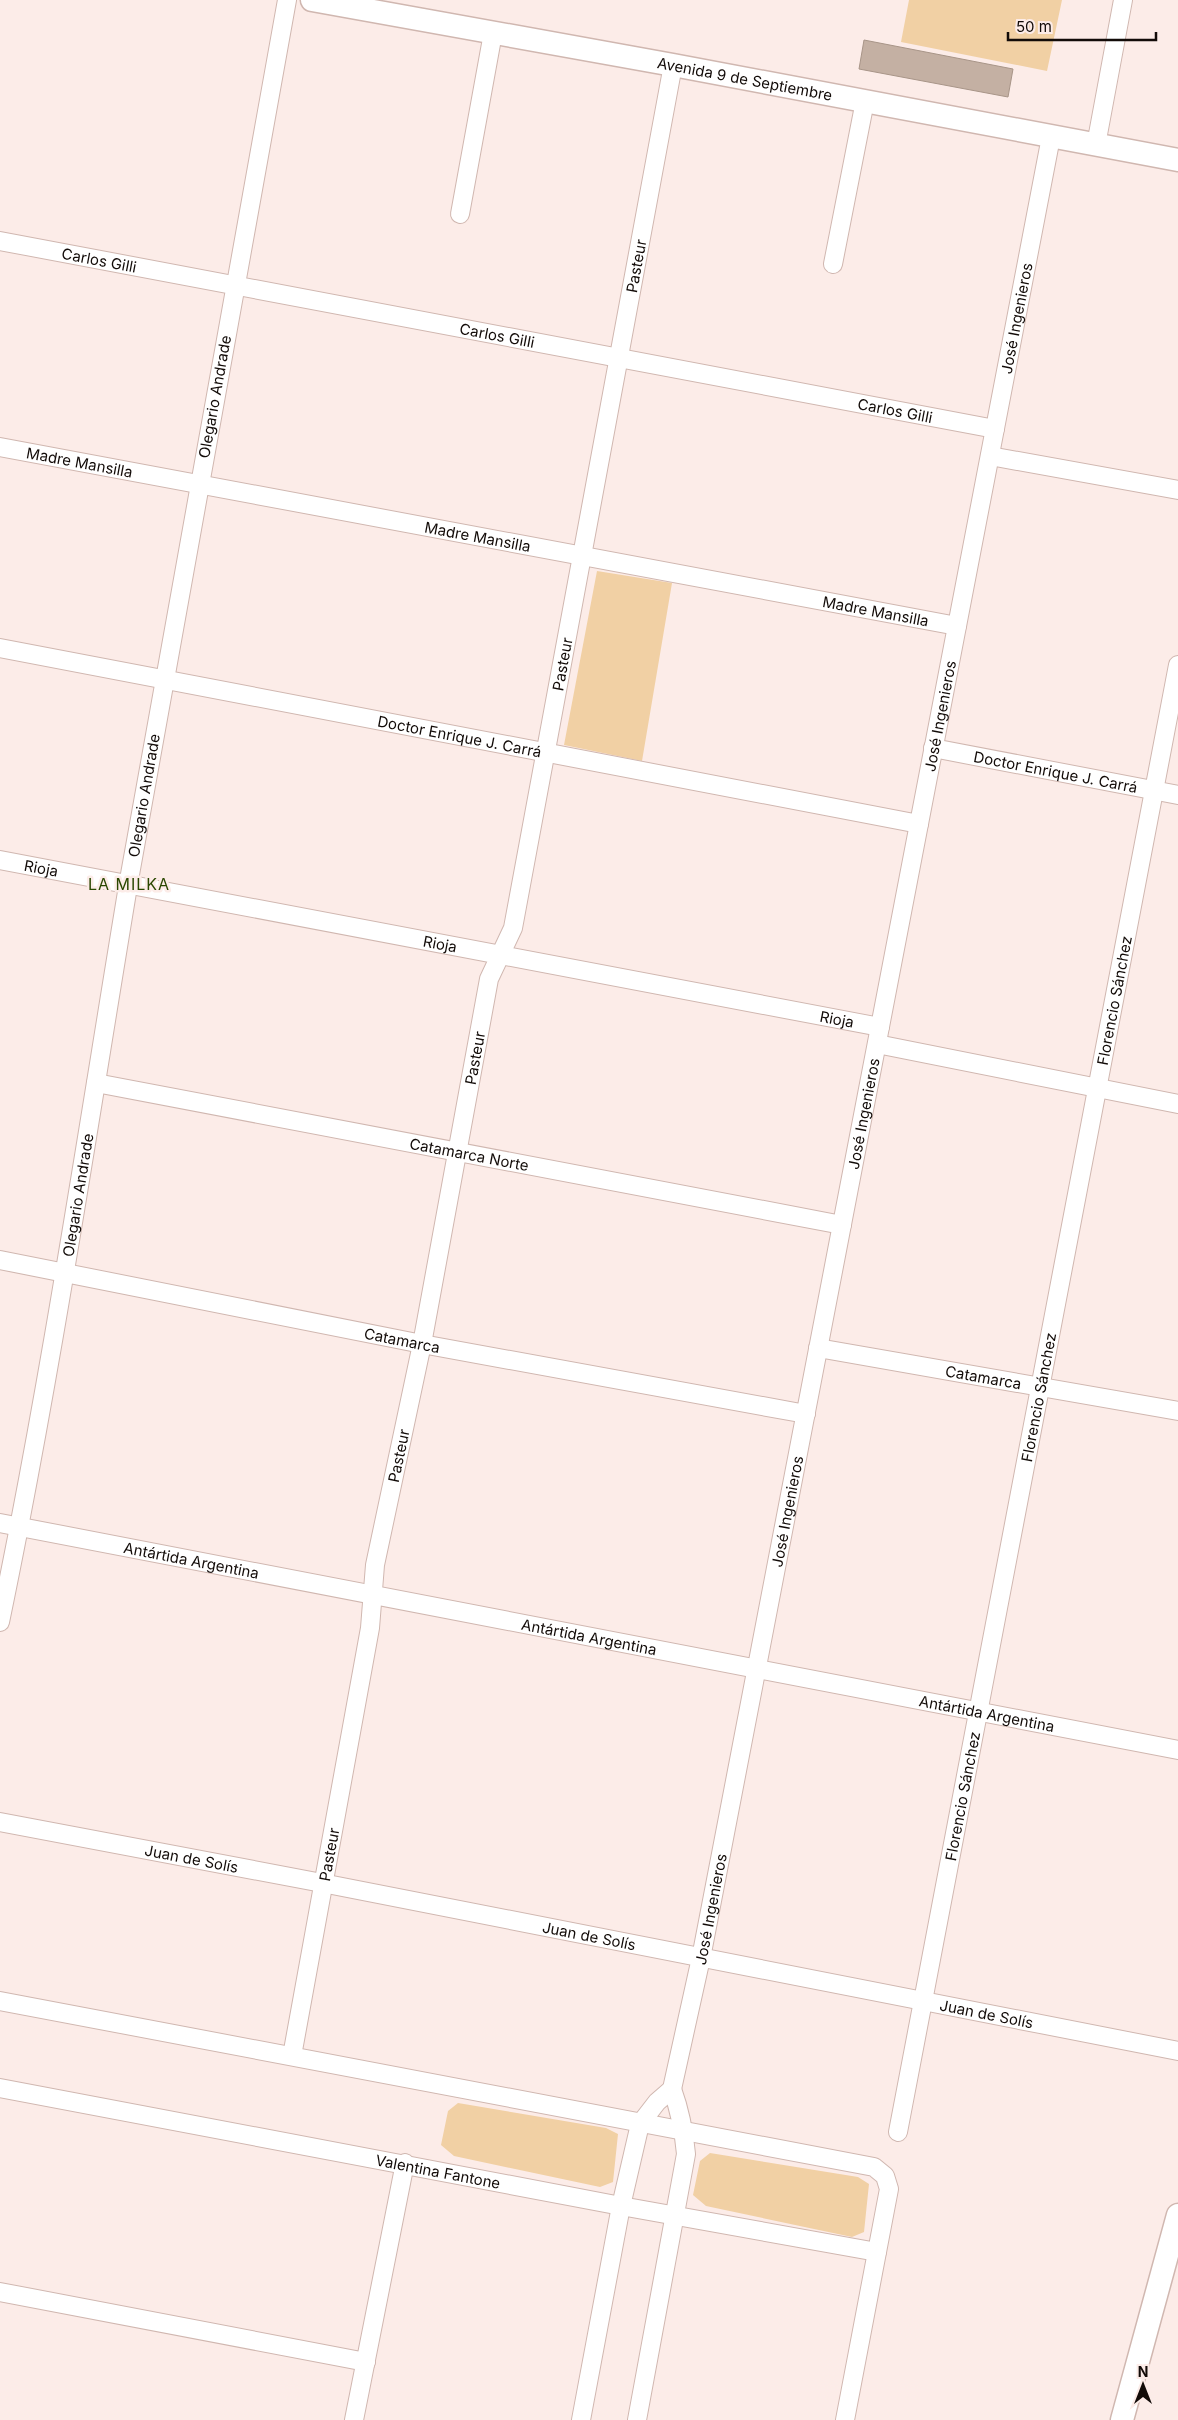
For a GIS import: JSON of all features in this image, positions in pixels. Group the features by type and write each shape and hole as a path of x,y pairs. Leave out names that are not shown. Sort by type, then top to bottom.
{"street":[{"name":"Olegario Andrade","path":"0,1622 20,1527 197,484 287,0"},
{"name":"Avenida 9 de Septiembre","path":"312,0 673,65 1178,160"},
{"path":"1096,144 1123,0"},
{"path":"460,214 493,33"},
{"name":"Pasteur","path":"292,2056 322,1883 370,1628 375,1565 422,1344 489,979 513,928 673,65"},
{"path":"833,264 865,101"},
{"name":"José Ingenieros","path":"672,2089 701,1958 1051,137"},
{"name":"Carlos Gilli","path":"0,241 995,429"},
{"name":"Madre Mansilla","path":"0,447 957,626"},
{"path":"990,456 1178,490"},
{"name":"Doctor Enrique J. Carrá","path":"0,648 919,824"},
{"name":"Florencio Sánchez","path":"898,2132 1178,665"},
{"name":"Doctor Enrique J. Carrá","path":"933,748 1178,795"},
{"name":"Rioja","path":"0,860 500,956 878,1036 1097,1088 1178,1104"},
{"name":"Catamarca Norte","path":"96,1083 842,1225"},
{"name":"Catamarca","path":"0,1260 422,1344 806,1414"},
{"name":"Catamarca","path":"818,1348 1178,1411"},
{"name":"Antártida Argentina","path":"0,1523 1178,1750"},
{"name":"Juan de Solís","path":"0,1822 322,1883 1178,2051"},
{"path":"0,2001 874,2167 885,2176 889,2188 845,2420"},
{"name":"Valentina Fantone","path":"0,2088 405,2163 621,2206 877,2252"},
{"path":"581,2420 621,2206 640,2124 657,2102 672,2089 679,2108 686,2154 637,2420"},
{"path":"354,2420 405,2163"},
{"path":"1122,2420 1178,2215"},
{"path":"0,2292 366,2362"}],"shaded area":[{"path":"909,0 1062,0 1047,71 901,42"},
{"path":"597,571 672,583 642,761 564,745"},
{"path":"458,2103 606,2128 618,2134 613,2182 600,2187 454,2156 441,2145 448,2111"},
{"path":"710,2153 858,2177 869,2184 864,2232 852,2237 706,2206 693,2195 700,2161"}],"building":[{"path":"864,40 1013,69 1008,97 859,69"}],"district":[{"name":"LA MILKA","path":"129,884"}]}
